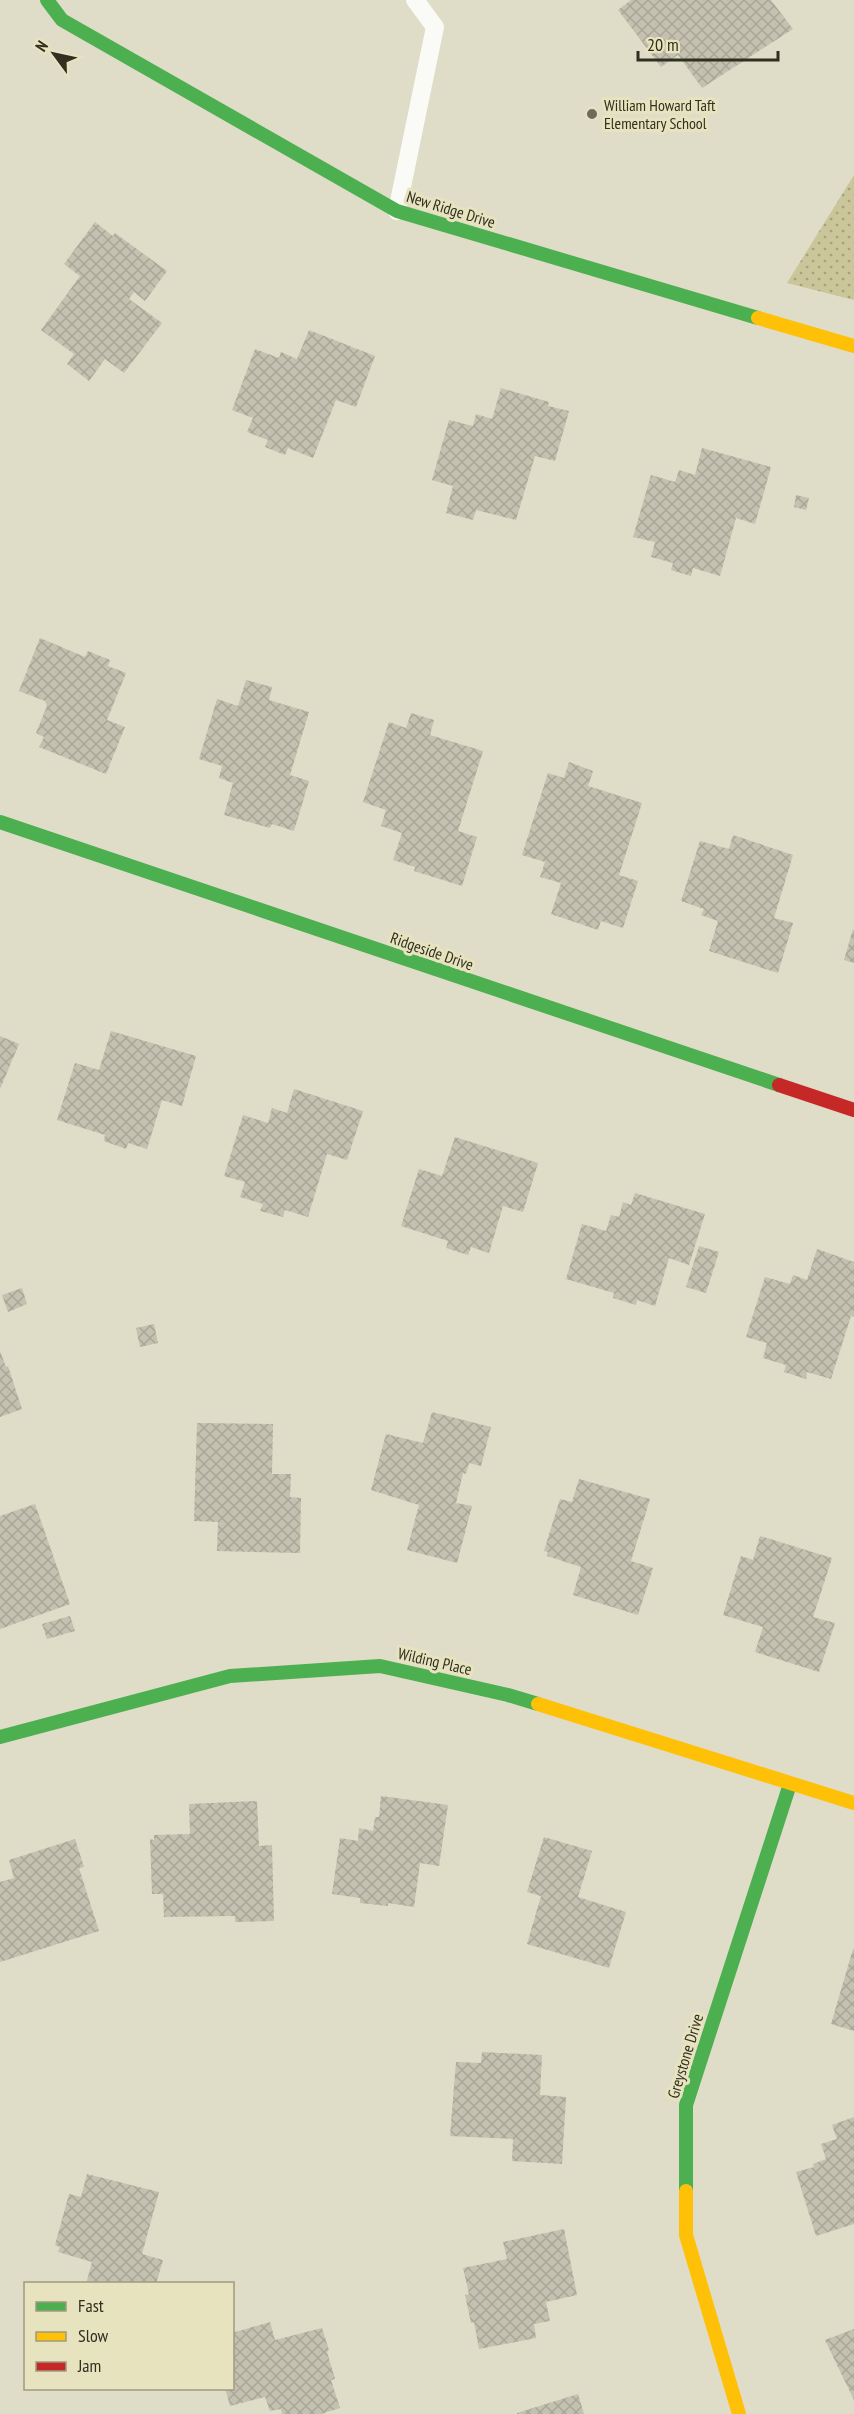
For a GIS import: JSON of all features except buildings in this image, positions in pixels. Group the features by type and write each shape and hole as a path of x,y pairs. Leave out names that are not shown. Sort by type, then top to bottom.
{"street":[{"name":"New Ridge Drive","path":"47,0 62,20 397,211 854,346"},
{"name":"Ridgeside Drive","path":"0,822 854,1110"},
{"name":"Wilding Place","path":"0,1737 230,1676 380,1666 508,1695 854,1803"},
{"name":"Greystone Drive","path":"739,2414 686,2235 686,2105 790,1784"}],"lane":[{"path":"397,211 435,27 415,0"}],"shaded area":[{"path":"854,175 854,300 787,283"}],"traffic: fast":[{"path":"47,0 62,20 397,211 758,318"},
{"path":"0,822 779,1085"},
{"path":"0,1737 230,1676 380,1666 538,1704"},
{"path":"686,2191 686,2105 790,1784"}],"traffic: slow":[{"path":"758,318 854,346"},
{"path":"538,1704 854,1803"},
{"path":"686,2191 686,2235 739,2414"}],"traffic: jam":[{"path":"779,1085 854,1110"}],"place":[{"name":"William Howard Taft Elementary School","path":"592,114"}]}
